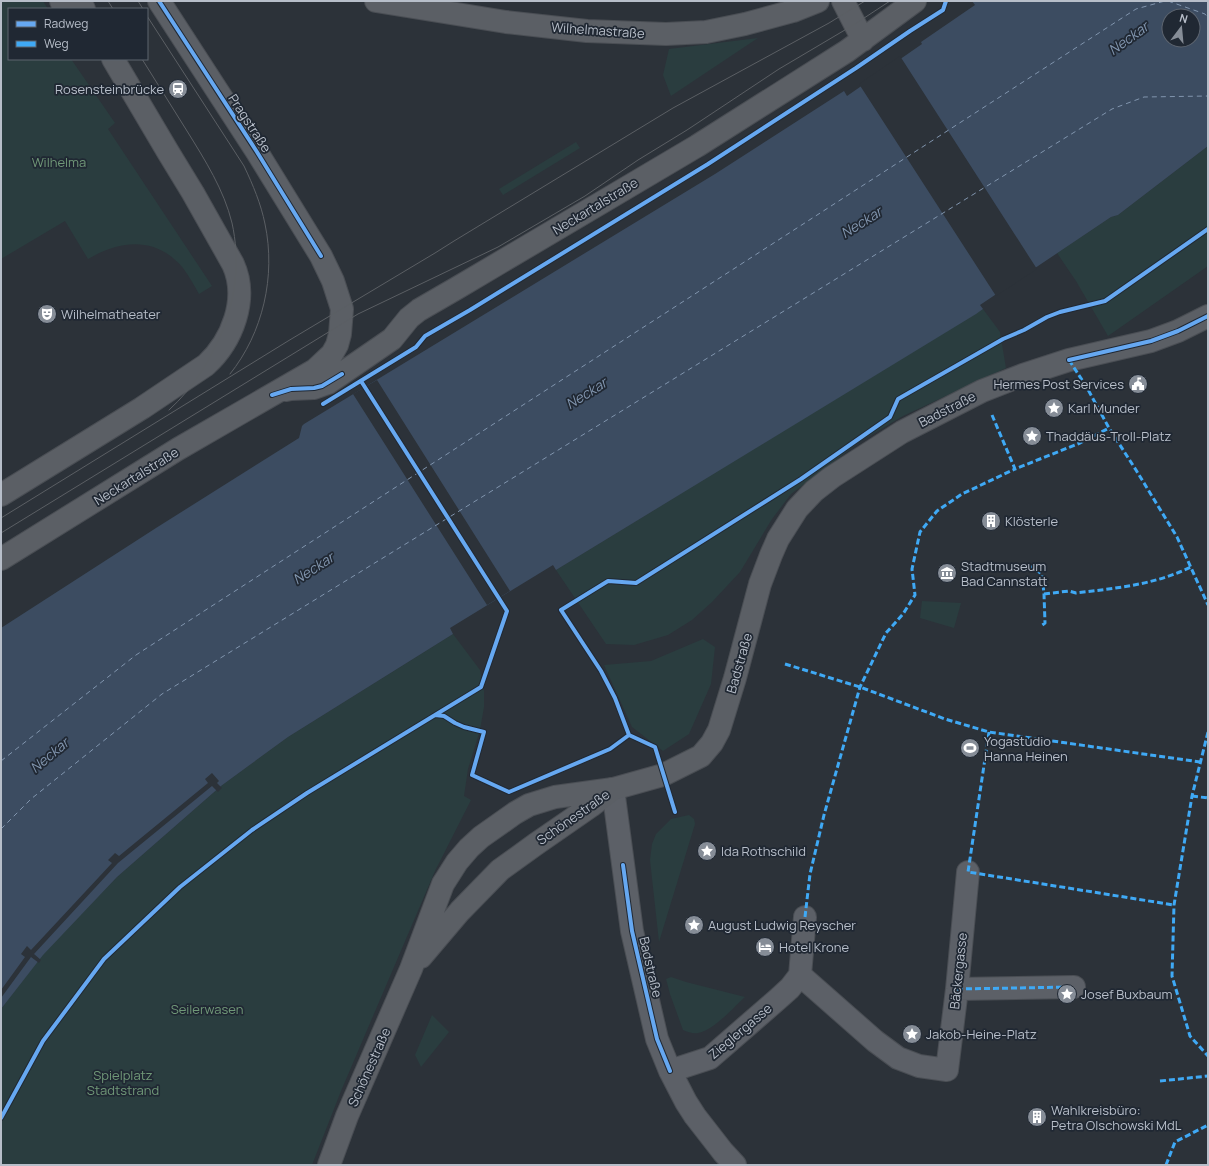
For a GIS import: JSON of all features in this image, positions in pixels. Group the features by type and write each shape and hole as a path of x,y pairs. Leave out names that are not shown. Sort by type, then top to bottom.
{"main road":[{"name":"Pragstraße","path":"159,1 257,152 321,256 336,288 342,309 339,338 329,357"},
{"name":"Wilhelmastraße","path":"376,1 506,22 587,31 666,34 706,32 745,24 793,11 818,1"},
{"path":"843,1 859,32"},
{"name":"Neckartalstraße","path":"272,395 291,389 322,386 328,383 392,339 409,318 428,304 697,146 859,32 915,1"},
{"path":"1,495 142,408 206,365 216,356 225,343 236,314 239,291 234,264 114,60"},
{"name":"Badstraße","path":"613,788 663,775 680,768 701,756 712,743 719,730 735,678 760,584 771,555 778,539 797,509 814,491 832,477 902,432 982,391 1017,377 1069,360 1151,341 1208,316"},
{"name":"Neckartalstraße","path":"1,559 178,449 315,370 329,357"},
{"name":"Schönestraße","path":"329,1165 347,1116 411,969 443,884 457,862 481,837 515,812 529,805 540,800 575,793 613,788"},
{"name":"Schönestraße","path":"411,969 460,911 500,870 591,806 613,788"}],"street":[{"name":"Badstraße","path":"613,788 632,931 657,1039 670,1070 694,1116 735,1165"},
{"name":"Bäckergasse","path":"800,975 875,1041 898,1058 919,1066 947,1070 957,989 968,872"},
{"path":"800,975 805,917"},
{"name":"Zieglergasse","path":"670,1070 710,1058 790,988 800,975"},
{"path":"957,989 1074,987"}],"green space":[{"name":"Wilhelma","path":"1,1 43,1 47,8 8,8 8,60 72,60 115,123 108,129 212,286 199,294 183,268 173,258 161,250 150,246 138,244 125,245 113,248 88,259 65,221 1,259"},
{"path":"758,38 671,96 663,75 669,49"},
{"path":"576,142 580,148 503,195 499,189"},
{"path":"1208,146 1208,266 1108,336 1076,281 1057,253 1111,217 1118,215"},
{"path":"983,309 1000,332 1006,368 903,416 861,441 791,494 772,519 740,572 712,602 692,620 668,635 634,645 606,644 556,570"},
{"path":"922,601 961,603 954,628 920,618"},
{"name":"Seilerwasen","path":"453,634 480,670 484,691 484,707 480,730 468,769 464,796 471,800 435,871 341,1091 312,1165 1,1165 1,1009 42,955 117,877 221,786 288,737"},
{"path":"703,639 715,647 711,684 689,734 663,751 632,727 604,665 651,661"},
{"path":"689,815 694,819 695,824 659,942 650,860 652,844 656,834 671,819"},
{"path":"671,977 745,997 710,1028 698,1033 690,1033 683,1030 670,994 666,979"},
{"path":"432,1015 449,1032 421,1067 415,1055"}],"water":[{"name":"Neckar","path":"972,1 1208,1 1208,146 1118,215 1111,217 980,305 983,309 976,314 556,570 553,565 450,628 453,634 288,737 221,786 117,877 43,955 1,1009 1,628 299,438 302,426 304,424 715,174 844,91 847,96 922,44 921,42 975,5"}],"pier":[{"path":"900,56 1037,269 996,296 859,84"},
{"path":"377,380 510,591 487,605 353,394"},
{"path":"212,773 219,781 217,783 222,788 218,792 212,786 118,863 34,954 41,960 39,963 31,957 1,998 1,990 25,957 21,954 27,946 31,950 112,863 108,860 115,853 119,856 208,783 205,779"}],"ferry route":[{"path":"1,761 136,655 1136,9 1165,1"},
{"path":"1168,1 1205,14 1208,18"},
{"path":"1,829 31,799 162,694 1112,109 1144,97 1208,96"}],"tram line":[{"path":"108,1 112,8"},
{"path":"138,1 142,8"},
{"path":"1,518 288,341 673,108 829,23 865,1"},
{"path":"1,533 358,314 498,247 585,196 779,69 855,24 890,1"},
{"path":"148,18 244,166 251,180 265,224 269,264 264,303 251,341 230,374"},
{"path":"143,60 200,153 219,187 229,211 236,250 234,291 223,330 207,363 194,383 169,410"}],"marked path":[{"path":"1069,360 1086,386 1109,428 1177,537 1208,605"},
{"path":"992,415 1015,469 1080,443 1109,428"},
{"path":"805,917 810,874 824,815 860,687 886,633 903,614 915,595 912,569 920,532 937,511 962,494 1015,469"},
{"path":"1028,565 1042,574 1045,623 1041,626"},
{"path":"1044,594 1069,591 1076,593 1135,585 1163,578 1191,567"},
{"path":"785,664 860,687 945,719 989,732 1200,762"},
{"path":"989,732 968,872 1174,905"},
{"path":"1208,732 1192,796 1174,905 1172,976 1190,1036 1208,1056"},
{"path":"1192,796 1208,798"},
{"path":"957,989 1074,987"},
{"path":"1160,1081 1208,1076"},
{"path":"1166,1165 1175,1142 1208,1125"}],"cycle path":[{"path":"159,1 257,152 321,256"},
{"path":"323,404 416,347 425,336 708,164 943,10 946,1"},
{"path":"675,812 655,747 629,735 615,698 601,671 561,610 608,581 636,583 801,479 890,417 898,399 1003,339 1024,330 1047,317 1060,312 1105,301 1208,229"},
{"path":"1069,360 1151,341 1178,331 1208,316"},
{"path":"272,395 291,389 314,388 322,386 342,374"},
{"path":"1,1118 43,1041 104,959 180,887 252,830 307,793 481,687 507,611 361,381"},
{"path":"435,715 444,716 464,727 484,732 472,775 509,792 610,749 629,735"},
{"path":"623,865 632,931 657,1039 670,1071"}],"place":[{"name":"Rosensteinbrücke","path":"178,89"},
{"name":"Wilhelmatheater","path":"47,314"},
{"name":"Hermes Post Services","path":"1138,384"},
{"name":"Karl Munder","path":"1054,408"},
{"name":"Thaddäus-Troll-Platz","path":"1032,436"},
{"name":"Klösterle","path":"991,521"},
{"name":"Stadtmuseum Bad Cannstatt","path":"947,573"},
{"name":"Yogastudio Hanna Heinen","path":"970,748"},
{"name":"Ida Rothschild","path":"707,851"},
{"name":"August Ludwig Reyscher","path":"694,925"},
{"name":"Hotel Krone","path":"765,947"},
{"name":"Josef Buxbaum","path":"1067,994"},
{"name":"Jakob-Heine-Platz","path":"912,1034"},
{"name":"Wahlkreisbüro: Petra Olschowski MdL","path":"1037,1117"}],"park label":[{"name":"Spielplatz Stadtstrand","path":"123,1082"}]}
